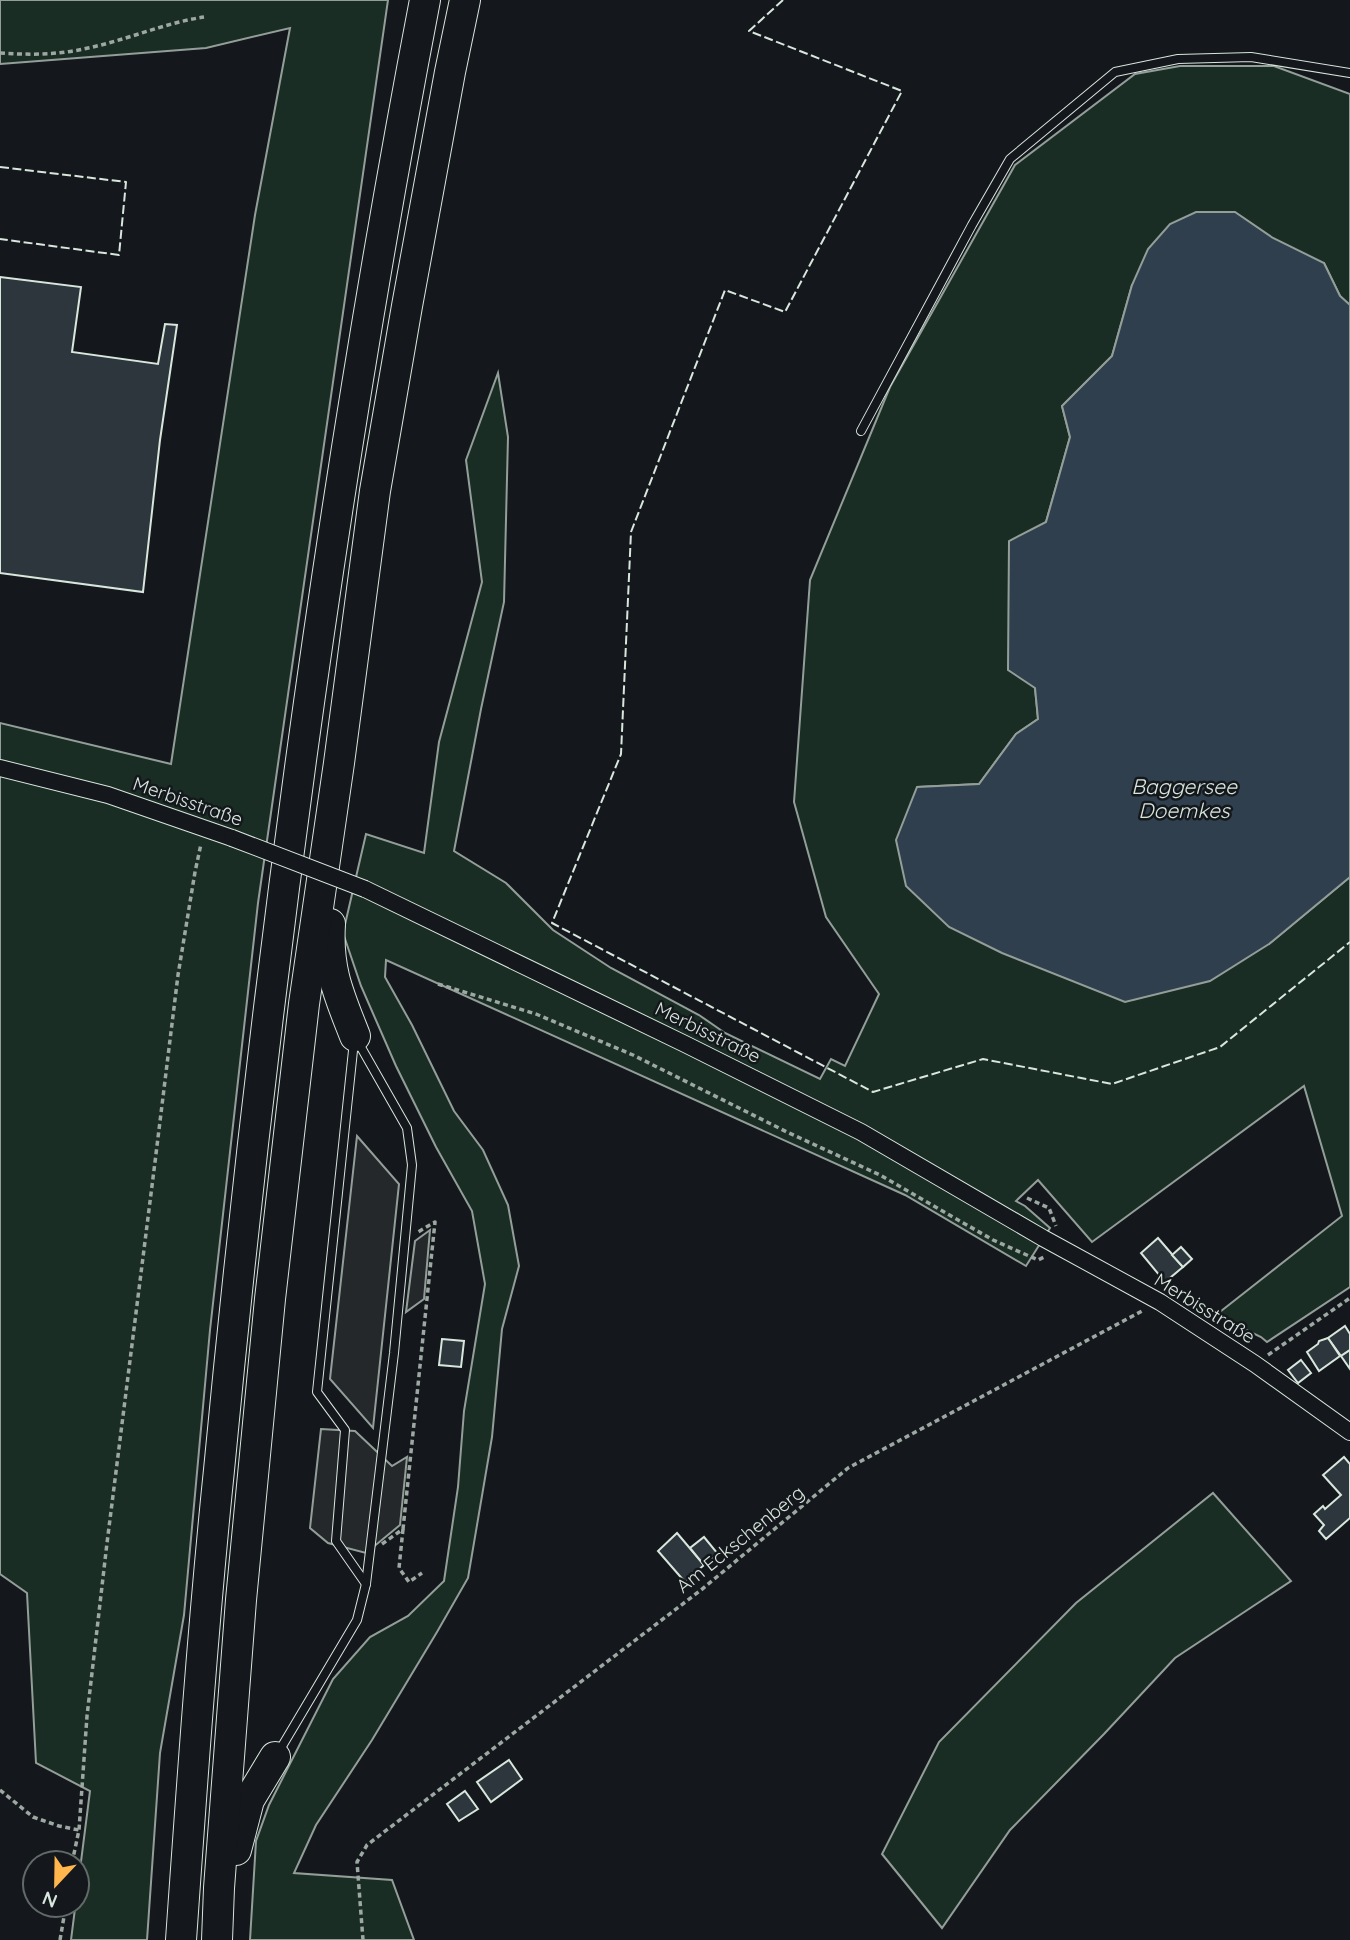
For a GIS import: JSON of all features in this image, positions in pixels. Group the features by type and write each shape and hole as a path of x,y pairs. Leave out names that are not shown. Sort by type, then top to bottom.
{"highway":[{"path":"181,1940 218,1474 273,971 332,548 425,0"},
{"path":"218,1934 219,1888 241,1600 270,1298 304,1004 375,491 409,292 465,0"},
{"path":"339,763 328,949 334,983 355,1037"},
{"path":"218,1934 249,1800 275,1757"}],"street":[{"name":"Merbisstraße","path":"0,768 107,795 232,838 365,889 685,1044 861,1132 1160,1302 1255,1364 1350,1432"}],"lane":[{"path":"861,431 1010,159 1115,72 1178,59 1251,57 1350,73"},
{"path":"275,1757 357,1620 366,1584 394,1353 412,1165 407,1128 355,1037"},
{"path":"355,1037 317,1392 345,1430 336,1541 366,1584"}],"path":[{"path":"0,53 23,55 67,52 204,17"},
{"path":"75,1849 107,1543 178,975 204,828"},
{"path":"438,984 536,1014 633,1055 880,1175 993,1240 1038,1260 1061,1248 1049,1208 1027,1198"},
{"path":"405,1240 435,1222 399,1568 409,1582 422,1573"},
{"path":"1255,1364 1350,1298"},
{"name":"Am Eckschenberg","path":"363,1940 357,1862 367,1845 701,1590 849,1468 1160,1302"},
{"path":"370,1554 403,1529"},
{"path":"0,1790 33,1817 79,1830"},
{"path":"61,1940 64,1919"}],"green space":[{"path":"0,0 388,0 258,903 210,1330 184,1615 160,1753 147,1940 71,1940 74,1919 91,1919 91,1849 83,1849 90,1791 36,1763 27,1593 0,1574 0,723 171,764 255,215 290,28 206,48 0,64"},
{"path":"1180,66 1274,66 1350,94 1350,305 1340,296 1324,263 1132,285 1112,356 1062,406 1070,437 1046,522 1035,688 1038,719 1016,734 979,784 917,787 1269,944 1350,877 1350,1287 1267,1342 1216,1315 1342,1216 1304,1086 1092,1242 1038,1180 1016,1201 1050,1228 1026,1266 905,1195 386,960 385,977 454,1111 483,1150 508,1205 519,1266 502,1329 492,1437 468,1578 372,1740 316,1825 294,1873 392,1880 414,1940 250,1940 256,1841 269,1805 333,1679 370,1637 408,1616 444,1581 458,1487 464,1411 485,1284 472,1211 436,1147 396,1066 361,986 343,933 366,834 424,853 439,742 482,582 466,460 498,373 508,437 504,602 454,851 506,883 553,930 611,968 699,1015 725,1033 820,1079 831,1059 845,1066 879,994 826,917 794,802 810,580 890,387 1015,165 1135,74"},
{"path":"1213,1493 1291,1581 1175,1658 1010,1830 942,1928 882,1854 939,1742 1076,1603"}],"shaded area":[{"path":"357,1136 399,1184 373,1428 330,1379"},
{"path":"430,1230 424,1299 406,1312 415,1241"},
{"path":"321,1429 355,1431 392,1466 407,1457 400,1525 366,1553 328,1543 310,1528"}],"water":[{"name":"Baggersee Doemkes","path":"1196,212 1235,212 1273,238 1324,263 1340,296 1350,305 1350,877 1269,944 1210,981 1125,1002 1002,953 949,927 906,886 896,840 917,787 979,784 1016,734 1038,719 1035,688 1008,670 1009,541 1046,522 1070,437 1062,406 1112,356 1132,285 1148,249 1170,224"}],"building":[{"path":"0,277 81,287 72,352 158,364 165,324 177,325 160,440 143,592 0,573"},
{"path":"1158,1238 1183,1267 1165,1282 1141,1253"},
{"path":"1181,1247 1192,1259 1183,1267 1172,1255"},
{"path":"1345,1326 1350,1334 1350,1350 1341,1356 1328,1338"},
{"path":"1328,1338 1340,1356 1319,1371 1307,1352 1319,1341"},
{"path":"442,1339 464,1341 461,1367 439,1365"},
{"path":"1350,1350 1350,1369 1341,1356"},
{"path":"1301,1360 1311,1373 1298,1383 1288,1370"},
{"path":"1344,1457 1350,1464 1350,1518 1326,1539 1319,1531 1324,1525 1314,1514 1323,1506 1325,1509 1341,1495 1323,1475"},
{"path":"677,1533 704,1565 685,1582 658,1551"},
{"path":"704,1537 718,1554 704,1565 690,1548"},
{"path":"509,1760 522,1779 491,1802 477,1782"},
{"path":"465,1791 478,1809 459,1821 447,1804"}],"fence":[{"path":"783,0 749,31 902,91 785,312 725,290 631,532 621,754 552,923 873,1092 983,1059 1112,1084 1220,1047 1350,942"},
{"path":"0,167 126,182 119,255 0,239"}]}
